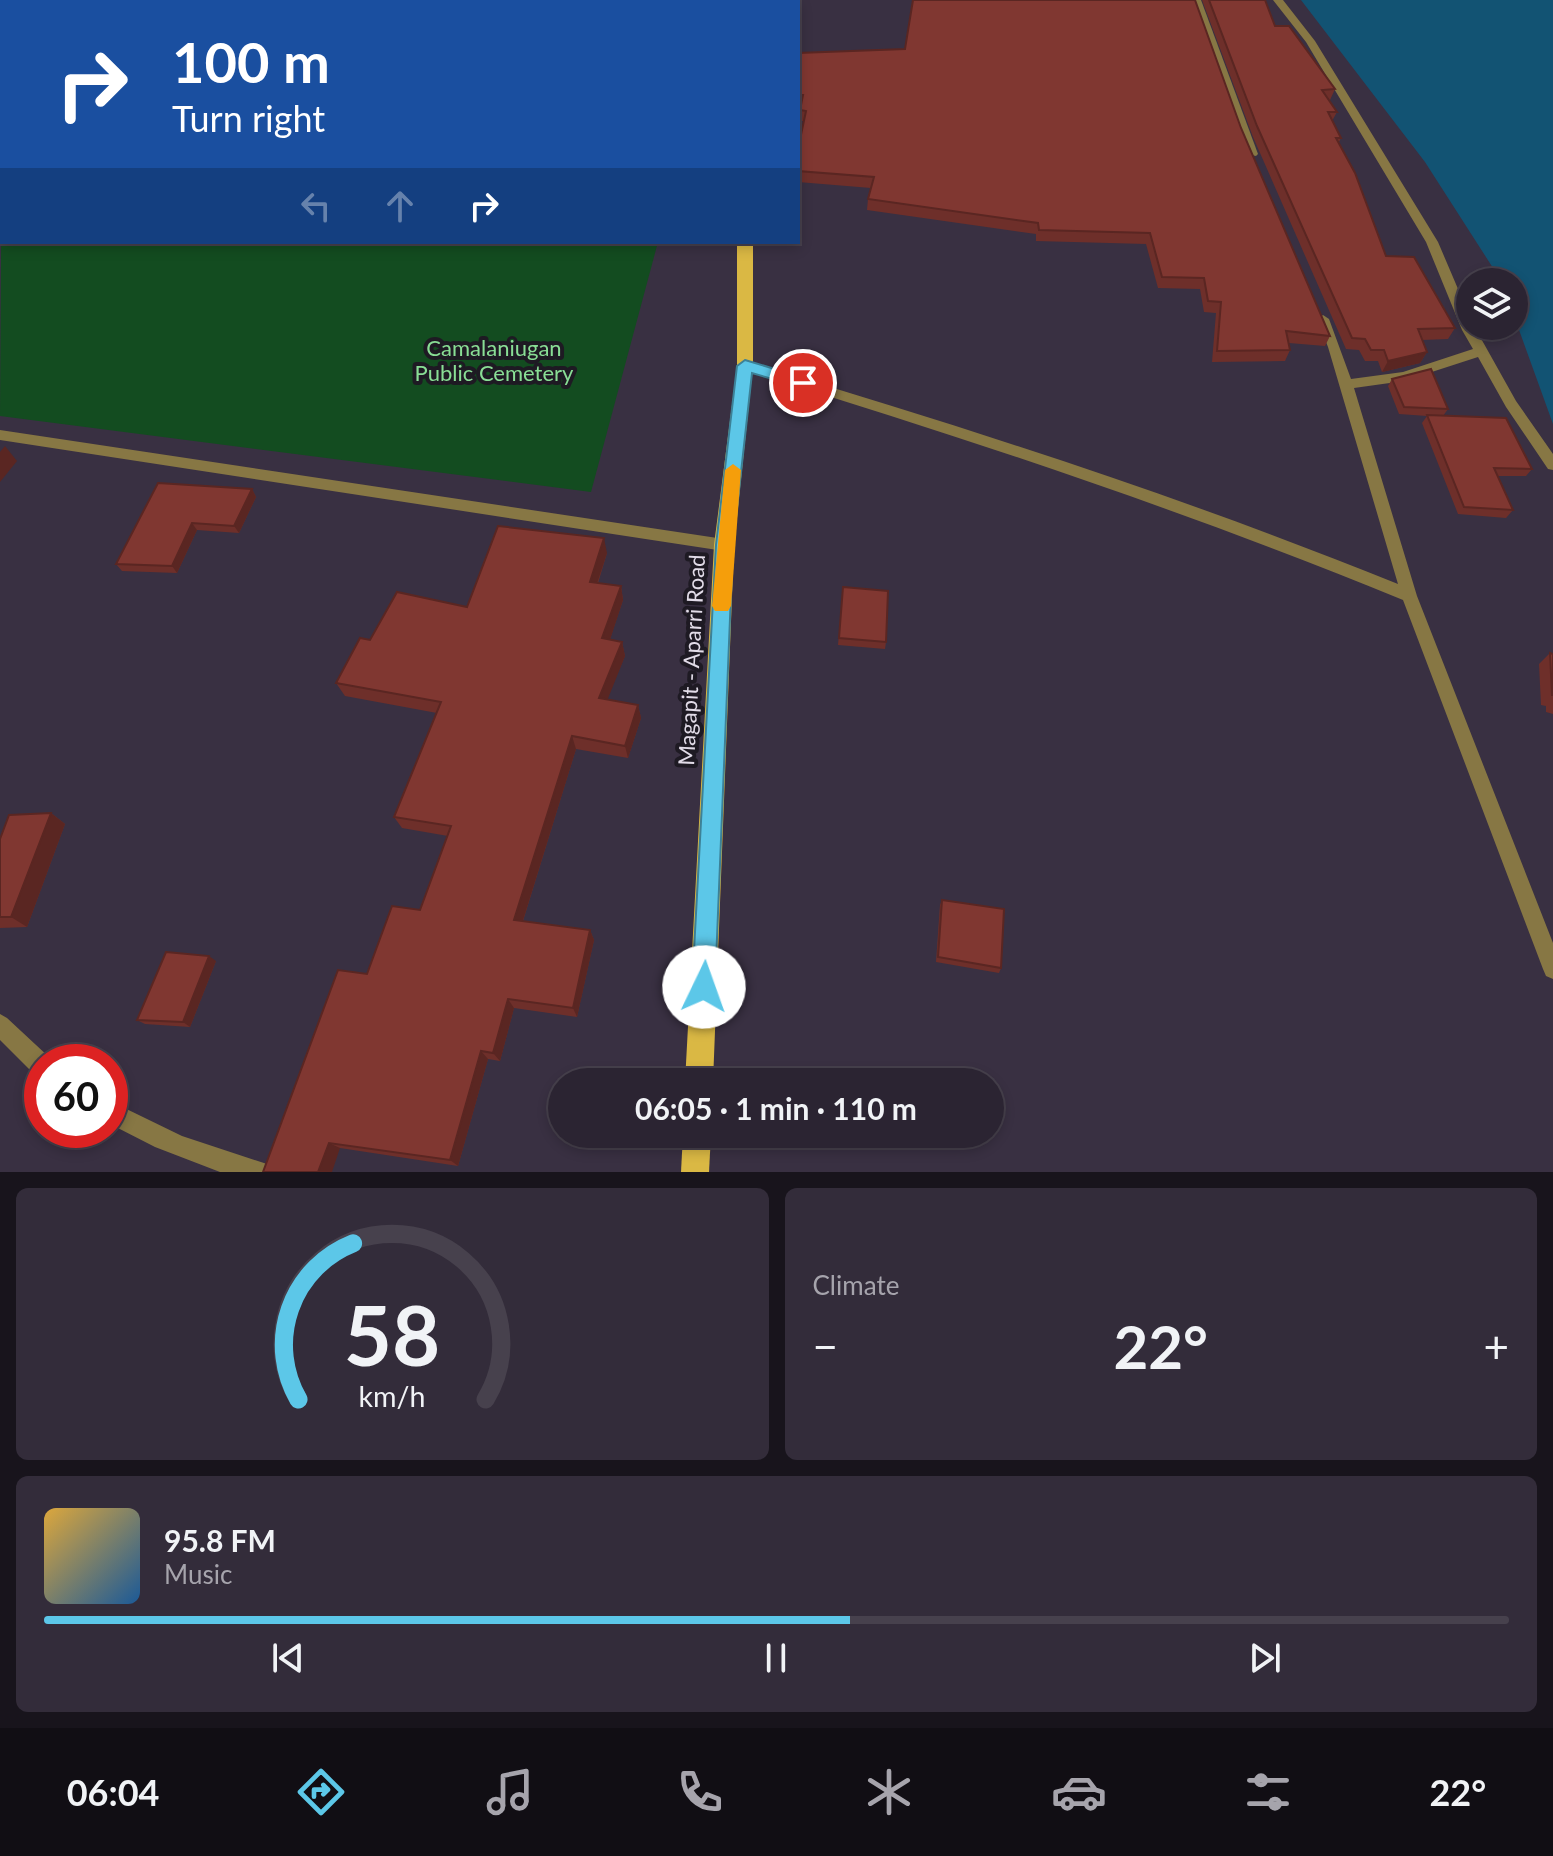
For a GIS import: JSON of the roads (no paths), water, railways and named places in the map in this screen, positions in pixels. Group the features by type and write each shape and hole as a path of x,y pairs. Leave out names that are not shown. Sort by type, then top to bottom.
{"main road":[{"name":"Magapit - Aparri Road","path":"700,1068 724,545 745,366 745,244"},
{"path":"695,1172 696,1148"}],"street":[{"path":"1196,0 1257,165"},
{"path":"1278,0 1310,41 1432,242 1481,351 1511,404 1553,465"},
{"path":"1317,305 1335,347 1409,596 1553,969"},
{"path":"1346,384 1404,376 1481,351"},
{"path":"745,366 963,431 1293,547 1409,596"},
{"path":"0,435 724,545"},
{"path":"0,1025 24,1048"},
{"path":"128,1123 211,1159 259,1172"}],"water":[{"path":"1301,0 1553,0 1553,424 1523,340 1528,340 1528,268 1493,268 1425,162"}],"park label":[{"name":"Camalaniugan Public Cemetery","path":"494,360"}]}
